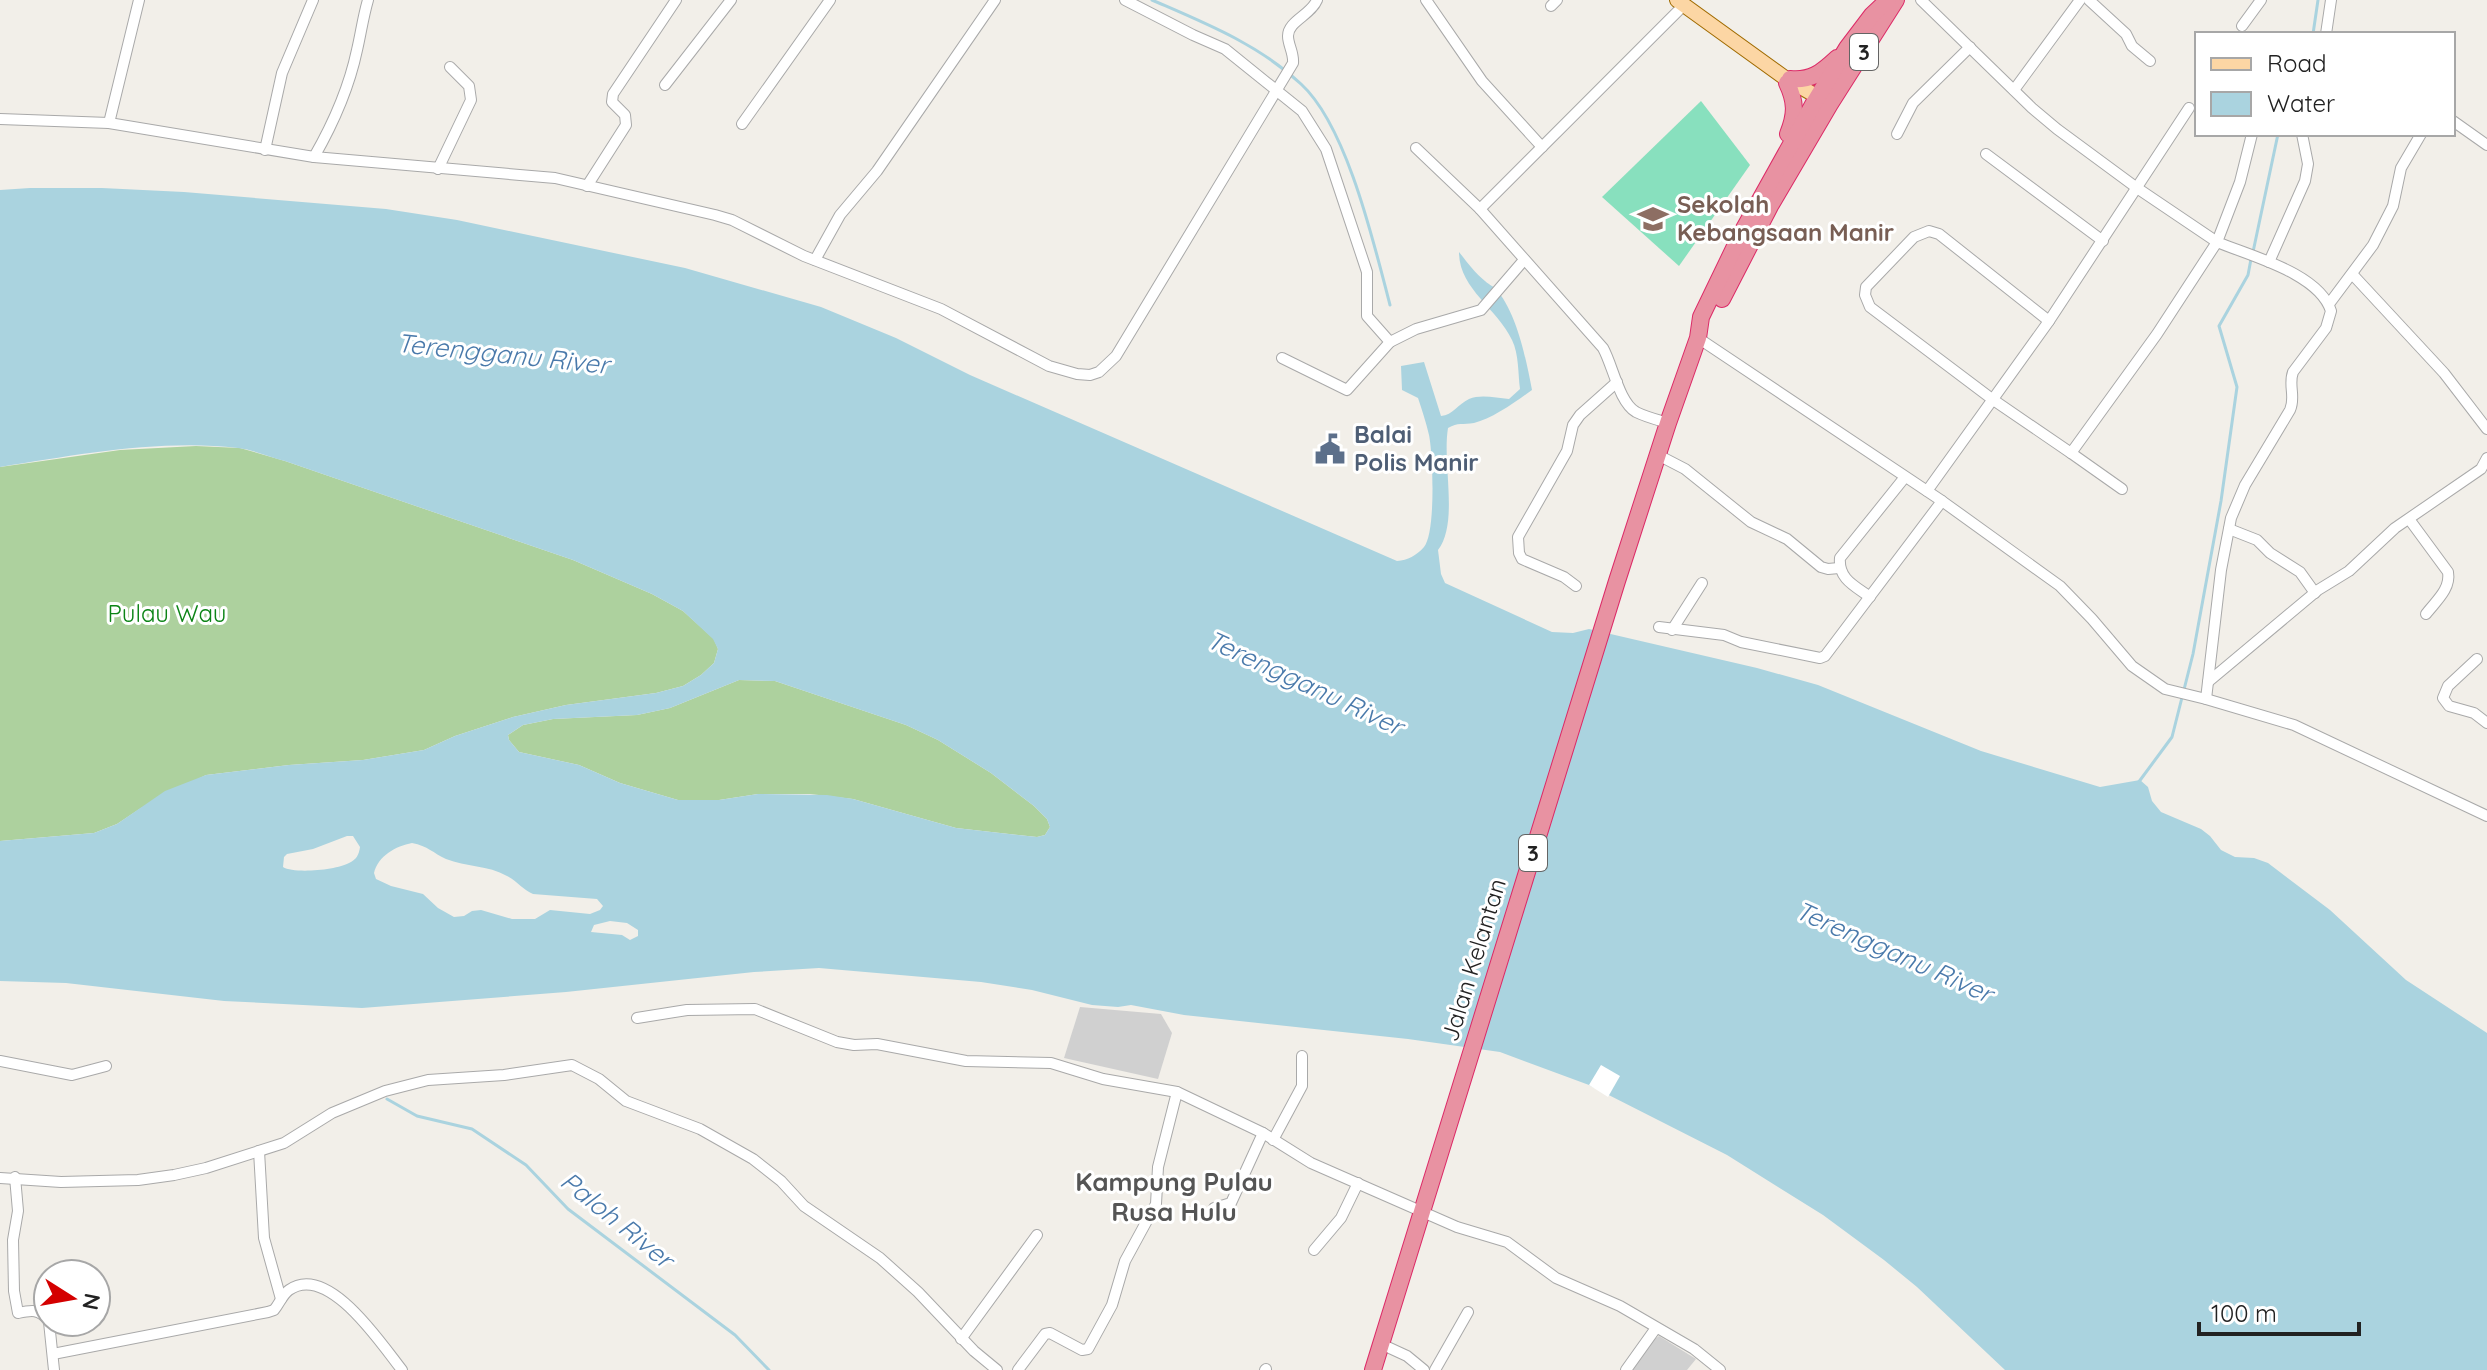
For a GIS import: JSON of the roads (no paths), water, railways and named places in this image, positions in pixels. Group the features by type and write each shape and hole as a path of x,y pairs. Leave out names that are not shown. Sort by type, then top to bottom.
{"highway":[{"name":"Jalan Kelantan","path":"1698,338 1770,206 1847,48 1872,15 1888,0"},
{"name":"Jalan Kelantan","path":"1373,1370 1617,581 1698,338 1701,317 1761,198 1822,104 1896,0"},
{"path":"1761,198 1795,113 1787,80 1805,81 1811,78 1828,67 1847,48"}],"main road":[{"path":"1681,2 1822,104"}],"street":[{"path":"109,123 139,0"},
{"path":"265,150 282,73 313,0"},
{"path":"314,157 340,107 368,0"},
{"path":"587,186 626,125 625,115 612,102 613,94 676,0"},
{"path":"665,85 731,0"},
{"path":"742,124 830,0"},
{"path":"815,260 840,215 877,171 995,0"},
{"path":"1125,0 1225,49 1278,87 1302,111 1326,149 1367,272 1367,316 1390,342"},
{"path":"0,119 109,123 314,157 533,175 715,215 815,260 941,309 1049,366 1090,375 1099,372 1116,356 1293,63 1289,31 1312,10 1317,0"},
{"path":"1426,0 1482,81 1542,147"},
{"path":"1921,0 2057,129 2217,242 2265,260 2310,283 2327,301 2330,319 2326,328 2291,379 2293,399 2290,410 2236,505 2221,570 2208,682 2203,698"},
{"path":"2014,90 2080,0"},
{"path":"2089,0 2150,61"},
{"path":"2242,26 2261,0"},
{"path":"2326,32 2331,0"},
{"path":"1480,209 1681,2"},
{"path":"1897,134 1913,103 1970,47"},
{"path":"438,169 471,100 469,86 450,67"},
{"path":"1927,491 2049,321 2189,108"},
{"path":"2455,122 2487,145"},
{"path":"2071,453 2157,334 2217,242 2240,182 2252,136"},
{"path":"2265,260 2305,181 2308,164 2302,136"},
{"path":"2327,301 2353,275 2373,245 2393,206 2398,174 2420,136"},
{"path":"1416,148 1480,209 1603,348 1624,398 1634,411 1668,423"},
{"path":"1986,154 2103,241"},
{"path":"2049,321 1939,234 1929,231 1914,237 1866,287 1865,295 1870,307 1992,399 2122,489"},
{"path":"1282,358 1347,390 1390,342 1416,329 1481,310 1524,260"},
{"path":"2353,275 2444,373 2487,429"},
{"path":"1698,338 1942,501 2060,586 2132,666 2165,689 2294,725 2487,816"},
{"path":"1576,586 1564,577 1522,559 1518,537 1567,451 1573,425 1617,382"},
{"path":"1658,455 1685,469 1751,522 1787,539 1821,567 1839,568"},
{"path":"2208,682 2315,593 2349,571 2395,528 2481,469 2487,458"},
{"path":"1870,597 1843,577 1839,568 1840,558 1905,477"},
{"path":"1659,627 1724,635 1741,642 1820,658 1829,652 1942,501"},
{"path":"2409,519 2448,572 2446,588 2426,614"},
{"path":"2229,529 2257,540 2270,553 2300,572 2315,593"},
{"path":"1672,630 1702,583"},
{"path":"2477,659 2448,686 2443,698 2449,706 2474,713 2487,723"},
{"path":"637,1018 687,1010 755,1009 837,1042 877,1044 966,1061 1051,1063 1103,1079 1177,1092 1268,1137 1311,1163 1457,1227 1507,1242 1556,1278 1620,1306 1694,1349 1720,1370"},
{"path":"1214,1208 1231,1203 1268,1137 1302,1086 1302,1056"},
{"path":"0,1061 72,1075 106,1066"},
{"path":"0,1178 61,1182 138,1180 206,1168 284,1143 332,1113 385,1091 428,1080 504,1075 572,1065 599,1079 626,1101 700,1129 753,1159 781,1181 804,1206 880,1258 918,1292 961,1339 997,1370"},
{"path":"1018,1370 1045,1334 1050,1333 1082,1350 1088,1349 1112,1305 1125,1261 1156,1204 1158,1167 1177,1092"},
{"path":"259,1151 264,1238 281,1299"},
{"path":"15,1177 18,1211 13,1240 14,1291 18,1313 32,1310"},
{"path":"1314,1250 1341,1218 1358,1183"},
{"path":"961,1339 1037,1235"},
{"path":"53,1354 268,1312 274,1310 293,1287 313,1285 331,1291 359,1316 402,1370"},
{"path":"1435,1370 1468,1312"},
{"path":"1626,1370 1656,1328"},
{"path":"51,1338 54,1370"},
{"path":"1381,1344 1407,1356 1424,1370"}],"water":[{"name":"Terengganu River","path":"102,188 184,192 386,209 457,220 685,268 821,307 1397,561 1412,557 1424,547 1430,526 1432,493 1428,430 1418,398 1402,390 1401,366 1424,362 1441,416 1449,414 1469,399 1509,399 1520,389 1512,340 1465,277 1459,252 1503,298 1520,336 1532,390 1489,418 1448,428 1448,525 1438,550 1445,583 1552,632 1573,633 1589,629 1818,685 1981,751 2100,787 2140,780 2148,787 2152,801 2161,812 2201,829 2221,850 2235,857 2254,858 2268,863 2330,910 2406,980 2487,1033 2487,1370 2005,1370 1917,1287 1823,1215 1727,1155 1589,1085 1500,1052 1184,1015 1131,1005 1092,1005 1032,990 981,982 819,968 362,1008 224,1001 66,983 0,981 0,841 94,833 117,824 165,791 206,775 363,760 424,750 513,717 683,686 714,663 718,649 713,639 683,611 573,560 250,450 178,445 148,447 0,467 0,190","holes":["739,680 775,681 906,725 938,740 991,773 1034,806 1047,819 1050,827 1045,835 1037,837 956,828 853,799 827,795 758,794 719,800 678,800 620,783 579,765 519,752 508,735 523,725 553,719 637,715 670,708","347,836 353,836 360,847 354,860 335,868 306,871 283,867 287,854 313,849","406,844 418,844 446,859 500,872 533,894 597,899 603,906 590,914 550,910 535,919 512,919 481,910 454,917 423,894 376,879 374,873 379,862 388,853","610,921 627,923 638,930 638,936 630,940 622,935 591,932 594,925"]}],"waterway":[{"path":"1152,0 1211,26 1267,57 1301,84 1317,103 1332,128 1357,187 1390,305"},
{"path":"2313,32 2318,0"},
{"path":"2253,252 2278,136"},
{"path":"2138,783 2172,737 2193,654 2221,501 2237,387 2219,326 2248,275 2251,259"},
{"name":"Paloh River","path":"387,1099 417,1116 472,1129 526,1165 568,1209 735,1335 769,1370"}],"place":[{"name":"Sekolah Kebangsaan Manir","path":"1653,219"},
{"name":"Balai Polis Manir","path":"1330,449"}],"district":[{"name":"Kampung Pulau Rusa Hulu","path":"1174,1197"}],"park label":[{"name":"Pulau Wau","path":"167,614"}]}
